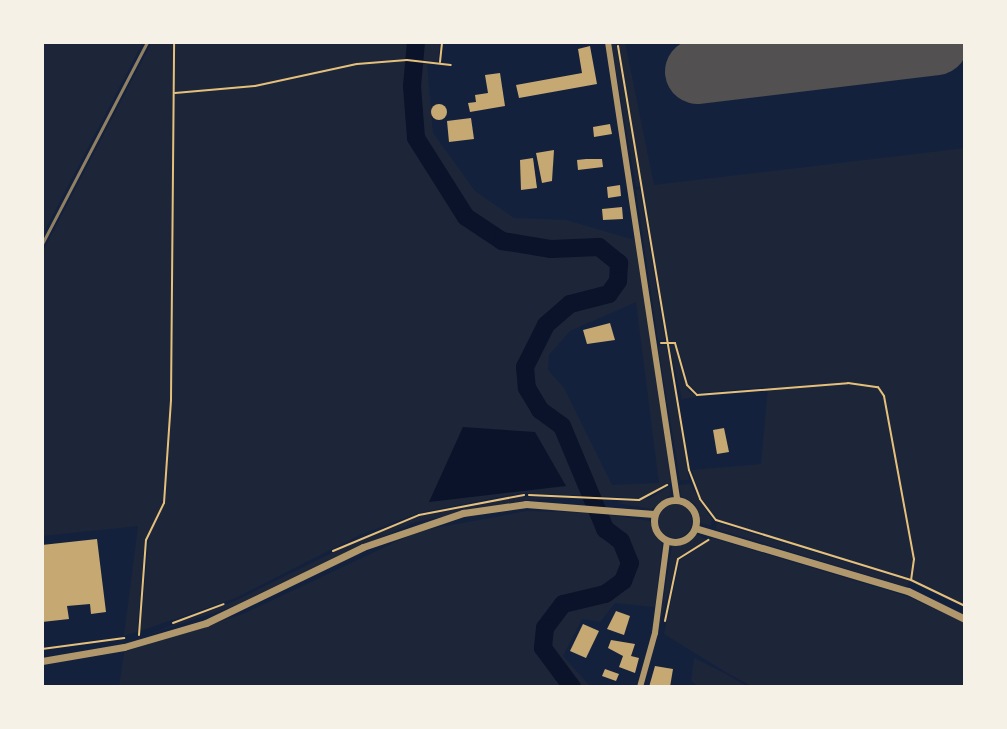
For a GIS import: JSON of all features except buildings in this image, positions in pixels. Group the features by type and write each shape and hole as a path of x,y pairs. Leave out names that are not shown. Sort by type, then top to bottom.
{"street":[{"path":"608,42 677,499"},
{"path":"640,687 662,591 667,541 654,527 654,514 663,503 677,499 693,509 695,528 687,539 667,541"},
{"path":"42,661 140,642 240,608 416,525 526,504 582,505 654,514"},
{"path":"695,528 908,591 965,619"}],"path":[{"path":"140,642 146,540 164,503 171,399 174,42"},
{"path":"440,63 442,42"},
{"path":"617,42 692,481 716,520 911,580 965,606"},
{"path":"173,94 255,86 358,64 407,60 450,65"},
{"path":"655,344 675,343 687,385 697,395 869,382 878,387 884,396 914,559 911,580"},
{"path":"579,497 639,500 676,483 692,481"},
{"path":"664,626 678,559 708,540 716,520"}],"shaded area":[{"path":"42,42 143,42 42,236"},
{"path":"152,42 440,42 438,62 407,58 406,62 427,64 433,133 475,191 514,218 566,220 638,241 671,483 639,498 519,493 418,513 360,535 233,599 140,631 150,529 145,540 137,632 124,636 138,526 42,536 42,253","holes":["636,302 659,483 612,485 564,388 548,370 549,355 570,331"]},
{"path":"611,42 616,42 640,186 636,187"},
{"path":"618,42 625,42 654,185 965,148 965,606 911,580 716,520 700,499 692,470 761,464 768,387 698,393 689,384 676,342 668,341"},
{"path":"640,189 665,340 658,341 636,190"},
{"path":"669,344 674,344 689,392 698,397 682,399"},
{"path":"666,345 678,400 689,480 680,480 658,346"},
{"path":"463,427 535,432 566,486 429,502"},
{"path":"690,484 712,520 711,526 700,523 695,504 681,496 679,485"},
{"path":"670,486 670,495 652,509 616,503 651,498"},
{"path":"520,497 584,498 526,500 415,522 237,605 142,637 235,601 362,538 420,516"},
{"path":"675,504 687,509 692,521 687,533 675,538 663,533 658,521 663,509"},
{"path":"527,511 597,513 650,521 662,544 655,607 615,603 600,622 582,619 563,656 591,687 119,687 124,652 243,614 419,531"},
{"path":"717,523 909,581 907,587 716,529"},
{"path":"696,534 707,540 678,558 658,632 672,546 685,544"},
{"path":"712,538 909,597 965,623 965,687 753,687 727,673 664,634 680,560"},
{"path":"694,658 748,687 699,687 691,681"}],"waterway":[{"path":"416,42 412,86 416,138 466,217 502,241 551,249 599,247 619,263 618,281 609,294 570,304 546,325 525,367 527,388 540,410 562,426 605,529 621,541 630,563 623,581 605,594 563,604 545,628 543,648 572,687"}],"runway":[{"path":"697,71 935,42"}],"railway":[{"path":"42,244 147,42"}]}
